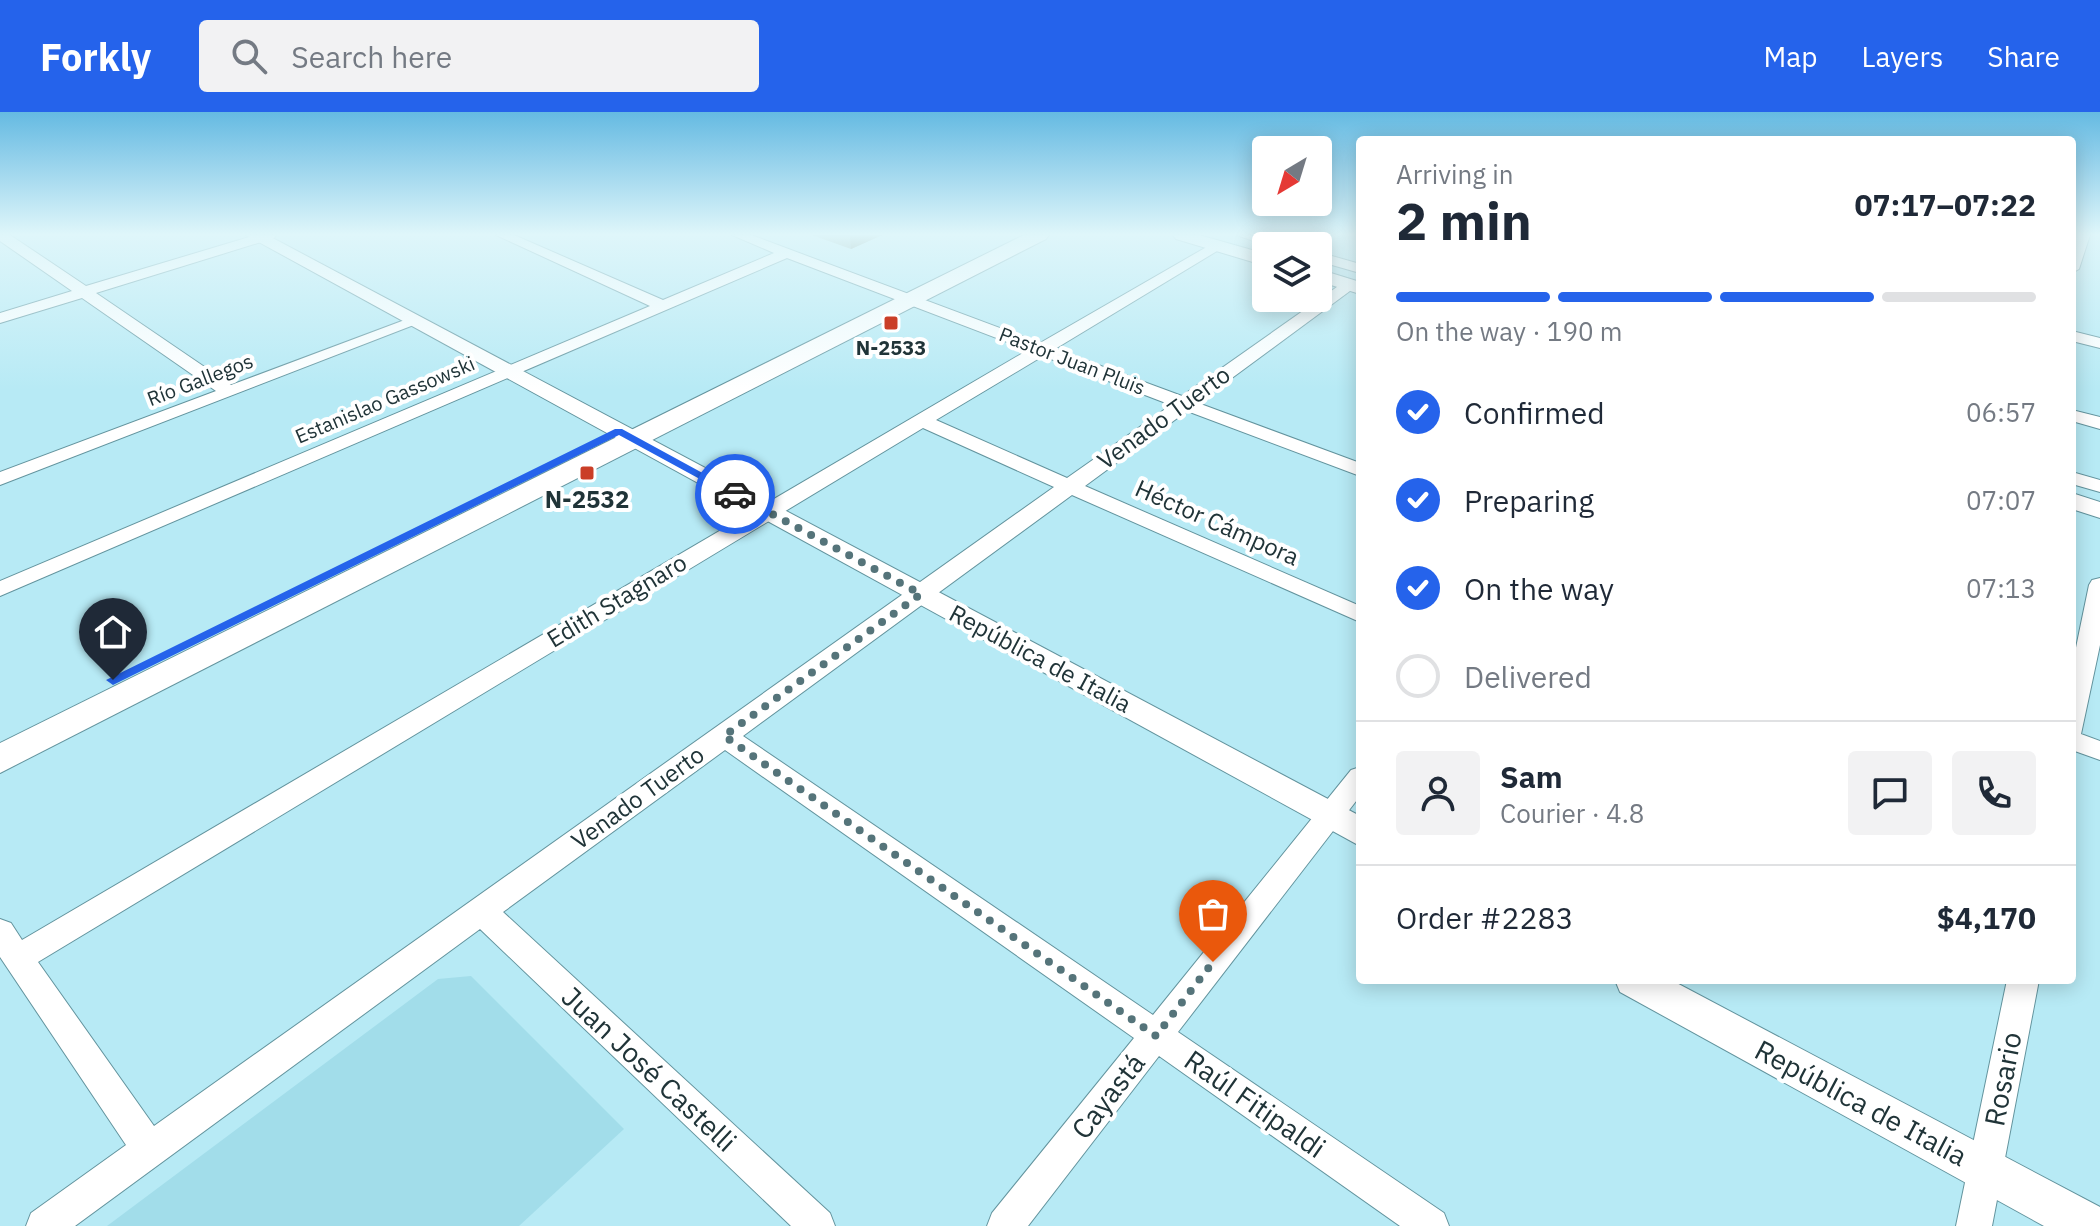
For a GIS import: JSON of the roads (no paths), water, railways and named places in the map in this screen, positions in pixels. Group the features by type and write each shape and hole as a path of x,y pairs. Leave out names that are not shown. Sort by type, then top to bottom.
{"main road":[{"path":"903,297 921,287"},
{"path":"0,735 626,435 925,287"},
{"path":"0,759 626,435"}],"street":[{"path":"77,287 230,392"},
{"path":"0,318 100,287"},
{"name":"República de Italia","path":"355,287 1356,830"},
{"path":"620,287 663,306"},
{"name":"Estanislao Gassowski","path":"0,589 707,287"},
{"name":"Pastor Juan Pluis","path":"877,287 1356,468"},
{"name":"Edith Stagnaro","path":"9,945 767,512 1146,287"},
{"name":"Venado Tuerto","path":"44,1226 1346,287"},
{"name":"Río Gallegos","path":"5,471 230,392 416,321"},
{"path":"2076,337 2100,343"},
{"path":"2076,416 2100,423"},
{"name":"Héctor Cámpora","path":"920,420 1356,613"},
{"path":"2076,479 2100,486"},
{"path":"2076,502 2100,510"},
{"path":"2076,708 2100,585"},
{"name":"Raúl Fitipaldi","path":"724,736 1431,1226"},
{"path":"2076,742 2100,751"},
{"name":"Cayastá","path":"1005,1226 1356,782"},
{"name":"Juan José Castelli","path":"481,911 817,1226"},
{"path":"9,945 150,1150"},
{"name":"República de Italia","path":"1641,984 2089,1226"},
{"name":"Rosario","path":"1974,1226 2022,984"}],"place":[{"name":"N-2533","path":"891,323"},
{"name":"N-2532","path":"587,473"}]}
